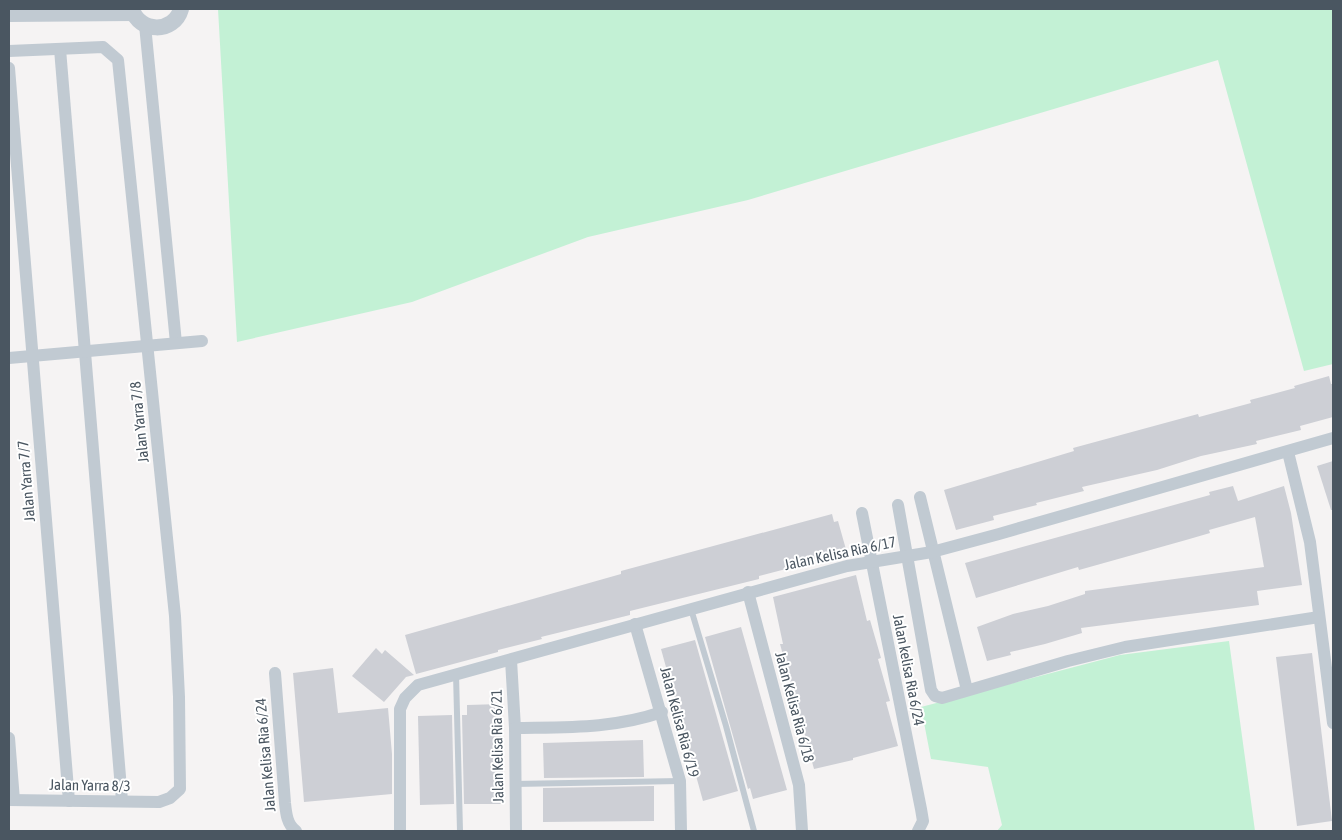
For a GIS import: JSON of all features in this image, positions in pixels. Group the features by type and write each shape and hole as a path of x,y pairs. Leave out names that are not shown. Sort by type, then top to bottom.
{"street":[{"path":"145,26 162,28 169,25 176,19 181,9"},
{"path":"9,14 133,11 145,26 176,343"},
{"name":"Jalan Yarra 7/8","path":"60,49 103,47 118,60 175,616 179,697 180,789 170,798"},
{"path":"9,51 60,49 122,801"},
{"name":"Jalan Yarra 7/7","path":"9,68 68,801"},
{"path":"9,358 202,341"},
{"name":"Jalan Kelisa Ria 6/17","path":"400,831 400,709 405,698 418,685 748,592 872,560 932,552 1333,438"},
{"path":"1288,452 1310,542 1333,723"},
{"path":"920,497 966,690"},
{"path":"898,505 905,556 931,690 936,696 942,698 1124,647 1319,617"},
{"name":"Jalan kelisa Ria 6/24","path":"862,513 921,808 923,821 918,831"},
{"name":"Jalan Kelisa Ria 6/18","path":"748,592 799,785 802,831"},
{"name":"Jalan Kelisa Ria 6/19","path":"635,624 662,712 680,781 681,831"},
{"name":"Jalan Kelisa Ria 6/21","path":"511,660 515,728 514,784 516,831"},
{"name":"Jalan Kelisa Ria 6/24","path":"275,673 285,803 287,817 292,828 296,831"},
{"path":"515,728 608,726 635,721 662,712"},
{"path":"9,738 11,800"},
{"name":"Jalan Yarra 8/3","path":"11,800 159,802 170,798"}],"lane":[{"path":"691,608 726,726 754,831"},
{"path":"456,674 460,831"},
{"path":"514,784 680,781"}],"green space":[{"path":"218,9 1333,9 1333,364 1304,371 1218,60 748,200 588,237 412,302 237,342"},
{"path":"1229,641 1255,831 997,831 1002,825 988,767 931,759 921,707 1120,655"}],"building":[{"path":"1329,376 1331,384 1333,384 1333,417 1300,426 1301,430 1256,441 1257,444 1201,456 1157,470 1082,487 1084,491 993,516 994,520 956,530 944,490 1074,451 1073,448 1198,414 1199,417 1251,403 1250,400 1295,388 1294,386"},
{"path":"1333,461 1333,510 1331,510 1317,466"},
{"path":"1233,486 1238,501 1284,486 1291,513 1302,585 1257,591 1259,605 1081,628 1082,633 1010,652 1011,655 987,661 977,627 1013,614 1048,606 1085,594 1085,591 1264,567 1255,517 1209,530 1210,533 1186,540 1079,570 1078,567 976,598 965,563 1210,495 1209,492"},
{"path":"832,514 834,522 838,521 847,553 759,576 759,579 630,611 630,615 541,637 542,639 416,674 405,635 621,574 621,571"},
{"path":"856,575 867,621 870,620 881,658 878,659 890,701 886,702 898,746 853,758 853,760 814,769 780,644 783,644 773,597"},
{"path":"741,627 787,790 753,799 750,788 748,789 705,637"},
{"path":"695,640 738,791 703,801 661,649"},
{"path":"376,648 382,654 385,650 414,675 406,677 384,702 352,676"},
{"path":"1312,653 1332,821 1297,826 1276,657"},
{"path":"333,668 338,713 388,708 392,754 392,794 304,802 293,673"},
{"path":"501,704 504,804 464,804 462,715 467,715 467,705"},
{"path":"452,715 454,804 420,805 418,716"},
{"path":"643,740 644,777 544,778 543,743"},
{"path":"654,786 654,821 543,822 543,788"}]}
